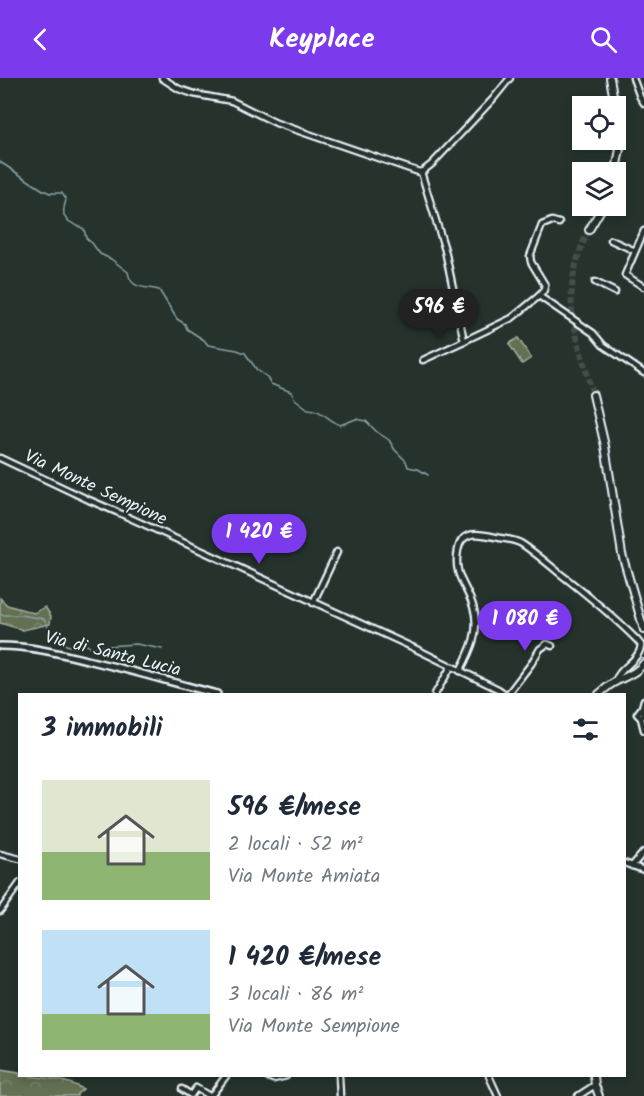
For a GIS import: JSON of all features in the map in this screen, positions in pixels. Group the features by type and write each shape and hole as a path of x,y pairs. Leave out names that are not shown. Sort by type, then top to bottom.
{"main road":[{"path":"610,78 613,96"},
{"path":"589,230 597,216"},
{"path":"593,395 605,446 622,554 644,630"},
{"path":"631,675 644,663"},
{"path":"600,693 615,682 631,675 644,673"},
{"path":"594,1077 599,1096"}],"street":[{"path":"162,78 179,89 232,101 276,123 421,172 432,164 510,78"},
{"path":"633,78 644,103"},
{"path":"421,172 445,250 464,341"},
{"path":"423,360 515,316 539,296 545,285 531,262 530,254 542,225 552,221 559,223"},
{"path":"644,231 625,274 644,287"},
{"path":"611,240 635,251"},
{"path":"594,282 615,292"},
{"path":"539,296 593,333 603,345 644,373"},
{"name":"Via Monte Sempione","path":"0,458 504,693"},
{"path":"460,671 473,644 476,627 473,606 458,574 458,549 466,538 474,534 482,534 522,544 583,591 638,640 641,650 618,675 615,682"},
{"path":"313,603 337,552"},
{"path":"507,693 531,664 542,646 547,644 552,646"},
{"name":"Via di Santa Lucia","path":"0,646 64,654 213,693"},
{"path":"436,693 451,667"},
{"path":"490,693 494,687"},
{"path":"644,700 644,730"},
{"path":"632,866 644,852"},
{"path":"0,854 18,859"},
{"path":"626,864 644,870"},
{"path":"0,911 18,886"},
{"path":"182,1089 191,1095 196,1088 210,1096 224,1077"},
{"path":"339,1077 340,1096"},
{"path":"489,1077 498,1096"},
{"path":"578,1096 595,1085"}],"green space":[{"path":"518,338 531,358 522,364 509,344"},
{"path":"0,598 7,605 34,613 45,607 51,616 50,624 23,630 0,623"},
{"path":"0,1070 18,1073 18,1077 44,1077 61,1080 83,1089 77,1096 0,1096"}],"waterway":[{"path":"0,162 43,190 50,193 62,193 66,200 64,207 66,219 84,229 86,238 100,254 128,272 135,285 159,290 177,319 208,345 245,353 271,384 291,392 295,399 308,409 313,409 340,425 356,419 366,421 389,440 406,461 408,467 418,469 428,475"},
{"path":"0,615 21,615 44,619 51,633 66,645 74,647 82,644 93,647 136,644 162,649"}],"tunnel":[{"path":"589,230 574,272 572,306 577,336 593,395"}]}
